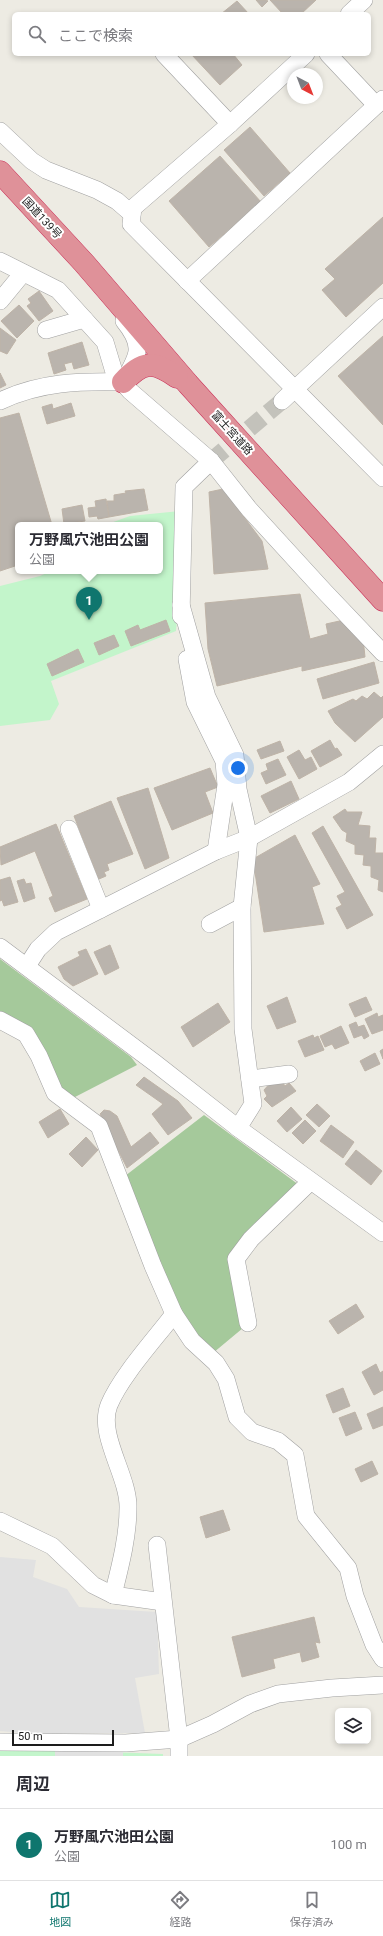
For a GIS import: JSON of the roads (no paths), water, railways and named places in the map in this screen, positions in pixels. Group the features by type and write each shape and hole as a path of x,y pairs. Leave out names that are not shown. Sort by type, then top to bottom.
{"highway":[{"name":"国道139号","path":"0,172 84,264"},
{"name":"富士宮道路","path":"84,264 188,384 383,600"},
{"path":"123,382 134,371 140,368 158,365 188,384"}],"street":[{"path":"351,12 364,0"},
{"path":"166,56 230,124"},
{"path":"304,56 230,124 133,208 131,224 383,478"},
{"path":"187,280 380,102 330,56"},
{"path":"0,131 32,161 46,170 97,190 117,201 132,214"},
{"path":"0,261 58,290 105,342 114,372 130,391 211,461 249,509 383,653"},
{"path":"84,264 94,282 133,332 137,346 137,359 123,382"},
{"path":"0,301 23,273"},
{"path":"282,401 383,307"},
{"path":"46,330 84,319"},
{"path":"0,401 18,392 41,386 123,382"},
{"path":"211,461 184,487 181,632 195,702 224,761 226,785 216,851"},
{"path":"181,605 207,697 234,755 238,789 249,838 242,907 243,1029 254,1104 238,1128"},
{"path":"27,966 38,949 56,932 216,851 249,838 349,782 383,754"},
{"path":"69,829 101,909"},
{"path":"210,924 242,907"},
{"path":"0,947 310,1182 383,1233"},
{"path":"0,1020 26,1034 40,1056 55,1093 99,1126 174,1314 192,1341 216,1363 226,1379 237,1417 252,1432 278,1441 295,1455 306,1516 348,1568 355,1596 371,1638 383,1659"},
{"path":"250,1078 289,1074"},
{"path":"248,1323 236,1259 251,1239 310,1182"},
{"path":"113,1595 120,1565 128,1507 106,1425 108,1406 122,1382 174,1314"},
{"path":"0,1521 52,1546 93,1585 113,1595 163,1602"},
{"path":"157,1546 179,1739 179,1756"},
{"path":"0,1742 126,1743 179,1739 213,1724 250,1704 278,1694 332,1688 383,1685"}],"tunnel":[{"path":"211,461 282,401"}],"place":[{"name":"万野風穴池田公園","path":"89,620"}]}
